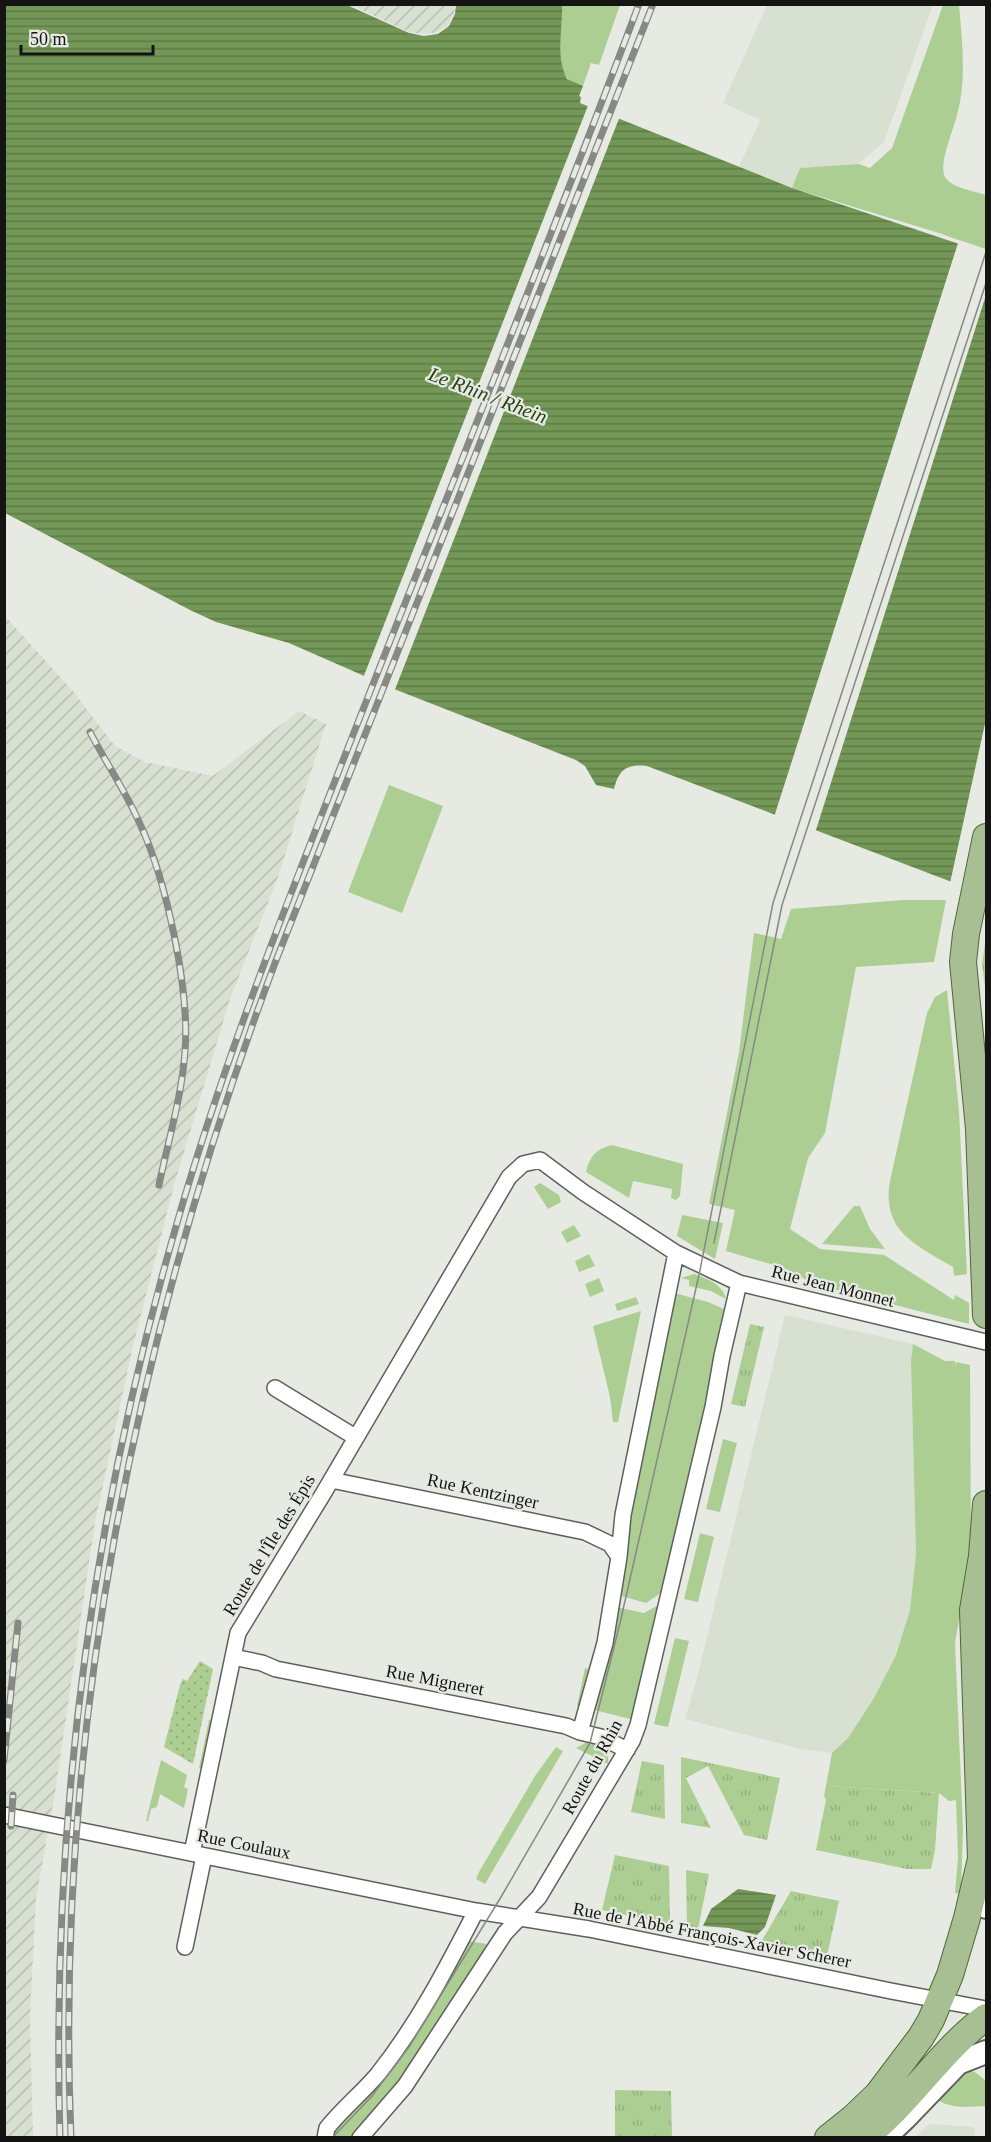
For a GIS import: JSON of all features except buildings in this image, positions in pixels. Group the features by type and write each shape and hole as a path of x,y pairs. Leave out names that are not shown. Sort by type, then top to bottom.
{"main road":[{"path":"987,837 966,934 964,979 979,1129 987,1315"},
{"path":"987,1504 982,1556 973,1610 981,1859 987,1906"},
{"path":"828,2138 878,2094 931,2020 957,1953 981,1859"},
{"path":"864,2138 907,2099 966,2032 987,2017"},
{"path":"884,2138 958,2062 987,2052"}],"street":[{"name":"Rue Jean Monnet","path":"540,1160 583,1192 676,1253 739,1283 987,1342"},
{"name":"Route de l'Île des Épis","path":"184,1947 238,1633 509,1177 523,1164 540,1160"},
{"name":"Route du Rhin","path":"580,1732 605,1643 619,1557 623,1515 676,1253"},
{"name":"Route du Rhin","path":"360,2138 405,2086 505,1933 539,1897 627,1750 638,1725 713,1407 739,1283"},
{"path":"275,1388 355,1437"},
{"name":"Rue Kentzinger","path":"331,1480 585,1532 610,1544 619,1557"},
{"name":"Rue Migneret","path":"233,1657 262,1663 276,1669 566,1726 601,1737 627,1750"},
{"name":"Rue Coulaux","path":"4,1815 476,1911"},
{"path":"326,2138 327,2128 376,2076 409,2031 440,1983 476,1911"},
{"name":"Rue de l'Abbé François-Xavier Scherer","path":"476,1911 521,1917 987,2008"}],"shaded area":[{"path":"351,5 455,5 454,14 448,25 437,32 424,34 409,32"},
{"path":"767,5 933,5 884,142 858,164 800,168 792,188 739,167 760,120 723,103"},
{"path":"4,615 72,690 115,746 145,762 213,776 299,711 326,724 278,877 230,999 174,1185 132,1350 95,1522 54,1799 36,1898 30,2016 33,2138 4,2137"},
{"path":"785,1315 913,1344 911,1361 916,1554 910,1610 896,1655 874,1698 848,1738 832,1753 801,1749 685,1719"},
{"path":"930,2124 974,2127 975,2137 915,2137"}],"green space":[{"path":"562,5 620,5 599,65 591,63 583,86 569,80 561,65"},
{"path":"943,5 959,5 963,60 960,101 945,155 943,171 948,181 953,184 986,195 986,250 939,233 792,188 800,168 858,164 870,168 892,148"},
{"path":"389,785 443,806 402,913 348,892"},
{"path":"903,900 946,900 934,962 856,967 825,1133 808,1158 790,1229 820,1249 884,1255 954,1300 955,1295 969,1303 969,1324 814,1284 784,1268 726,1251 735,1210 709,1204 739,1052 754,933 781,939 791,909"},
{"path":"986,937 986,995 982,964"},
{"path":"947,990 959,1111 967,1274 954,1276 953,1267 914,1243 904,1234 896,1224 891,1212 889,1198 890,1181 927,1013 935,997"},
{"path":"612,1145 683,1164 680,1196 676,1200 671,1198 672,1189 633,1181 629,1198 586,1172 594,1154"},
{"path":"540,1183 559,1195 561,1202 548,1209 534,1187"},
{"path":"854,1206 860,1206 870,1229 885,1249 822,1244"},
{"path":"682,1215 723,1223 715,1259 677,1236"},
{"path":"574,1225 581,1236 567,1243 561,1232"},
{"path":"589,1254 595,1266 579,1272 575,1261"},
{"path":"694,1274 718,1286 726,1299 711,1291 689,1286 689,1280 681,1278"},
{"path":"599,1278 604,1291 590,1297 585,1284"},
{"path":"674,1293 724,1309 715,1348 710,1402 662,1592 646,1603 618,1595 628,1518"},
{"path":"636,1297 639,1304 617,1311 615,1304"},
{"path":"641,1311 618,1422 613,1422 610,1397 593,1326"},
{"path":"750,1324 764,1327 745,1407 731,1404"},
{"path":"913,1344 945,1361 955,1361 956,1367 956,1362 970,1365 971,1550 955,1643 963,1828 961,1894 955,1893 958,1858 956,1800 949,1801 939,1793 826,1786 832,1753 848,1738 874,1698 896,1655 910,1610 916,1554 911,1361"},
{"path":"723,1439 737,1443 720,1512 706,1509"},
{"path":"700,1533 714,1537 698,1602 684,1599"},
{"path":"662,1603 634,1720 591,1709 616,1607 644,1613"},
{"path":"675,1638 689,1641 668,1727 654,1724"},
{"path":"200,1661 213,1669 193,1764 164,1747 180,1685 183,1679 187,1681"},
{"path":"585,1668 594,1670 581,1707 577,1706"},
{"path":"212,1719 201,1769 199,1768 209,1720"},
{"path":"587,1742 596,1744 606,1751 608,1764 576,1748"},
{"path":"556,1747 563,1751 485,1884 476,1879 535,1776"},
{"path":"681,1757 780,1778 767,1840 744,1835 708,1766 686,1778 711,1828 681,1823"},
{"path":"161,1760 187,1775 184,1787 188,1789 184,1808 160,1794 157,1807 151,1809 148,1821 146,1821"},
{"path":"642,1761 664,1765 665,1819 631,1812"},
{"path":"826,1786 939,1793 935,1850 931,1869 907,1869 816,1850 826,1800 824,1796"},
{"path":"615,1855 669,1866 670,1924 602,1910"},
{"path":"686,1870 709,1874 698,1929 687,1927"},
{"path":"791,1891 839,1901 827,1956 761,1942"},
{"path":"468,1941 487,1944 425,2045 391,2092 351,2137 330,2138 331,2132"},
{"path":"965,2070 975,2072 986,2081 986,2106 951,2106 932,2096"},
{"path":"615,2090 671,2091 672,2137 615,2137"}],"water":[{"name":"Le Rhin / Rhein","path":"4,5 347,5 409,33 424,36 438,34 449,26 455,14 456,5 562,5 561,61 567,79 583,86 579,96 581,97 580,103 792,188 986,253 986,895 647,766 625,769 618,777 614,789 596,785 585,766 576,760 394,689 289,643 216,622 5,513"},
{"path":"738,1889 776,1895 765,1927 757,1935 729,1928 703,1926 711,1909"}],"pier":[{"path":"589,103 620,116 394,692 363,678"},
{"path":"959,240 986,249 986,295 815,833 774,817"},
{"path":"986,719 986,898 950,883"}],"tram line":[{"path":"332,2138 372,2096 409,2047 501,1897 590,1743 620,1623 699,1275 773,903 986,252"},
{"path":"714,1243 782,905 986,283"}],"railway":[{"path":"60,2138 59,2023 62,1908 70,1794 82,1679 99,1566 120,1453 145,1341 175,1230 214,1104 281,919 639,4"},
{"path":"71,2138 69,1987 76,1837 91,1688 114,1540 144,1393 182,1248 225,1104 275,963 653,4"},
{"path":"90,732 129,800 150,847 167,904 180,967 186,1026 185,1051 178,1102 159,1185"},
{"path":"4,1760 18,1623"},
{"path":"11,1826 13,1795"}]}
